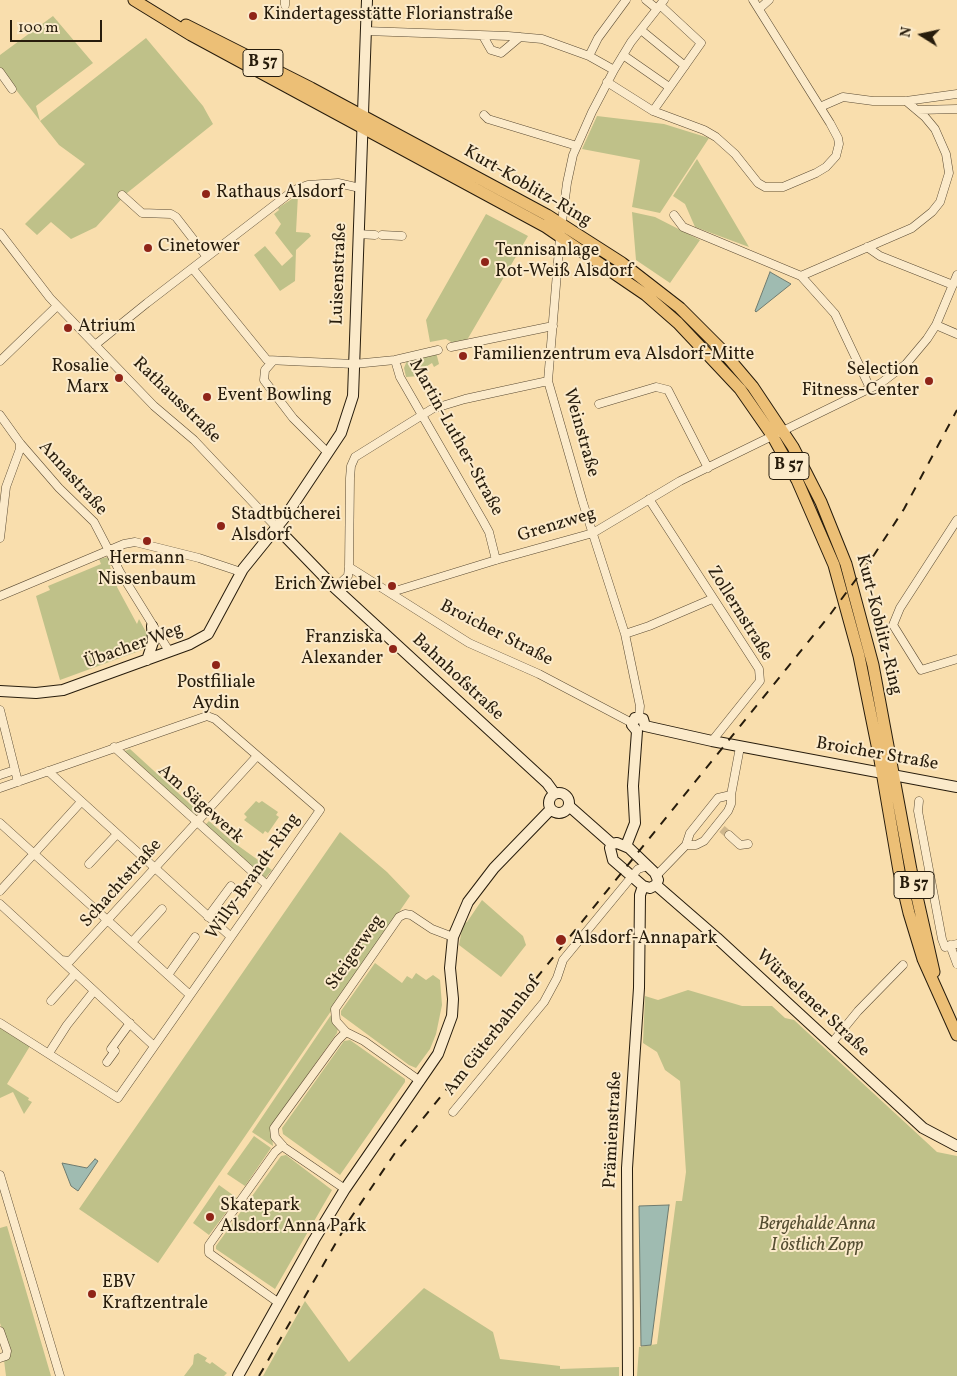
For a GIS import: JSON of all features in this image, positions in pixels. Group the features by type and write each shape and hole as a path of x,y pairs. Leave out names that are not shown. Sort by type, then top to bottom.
{"main road":[{"name":"Kurt-Koblitz-Ring","path":"134,0 194,28 495,186 561,231 678,323 740,389 777,432 821,502 846,564 873,665 919,912 940,995"},
{"name":"Luisenstraße","path":"277,528 341,432 350,410 354,364 367,0"},
{"name":"Kurt-Koblitz-Ring","path":"161,14 191,35 362,129 561,231"},
{"name":"Kurt-Koblitz-Ring","path":"777,432 834,565 859,656 899,871 909,913 923,959 957,1035"},
{"name":"Übacher Weg","path":"0,691 36,693 63,690 199,640 208,634 241,572 277,528"},
{"name":"Rathausstraße","path":"277,528 335,588"},
{"name":"Bahnhofstraße","path":"335,588 547,783 555,794"},
{"path":"147,660 153,642 152,626"},
{"name":"Broicher Straße","path":"638,724 712,742 957,787"},
{"name":"Weinstraße","path":"626,846 635,823 633,786 638,724"},
{"path":"551,809 550,802 555,794 566,796 569,806 612,844 616,843 626,846 654,874"},
{"path":"551,809 561,813 569,806"},
{"path":"238,1376 345,1190 438,1054 452,1016 453,1000 450,968 452,936 459,918 478,888 494,868 551,809"},
{"path":"612,844 610,856 642,885 650,888 654,874"},
{"path":"642,885 640,879 644,871 654,874"},
{"name":"Würselener Straße","path":"654,874 678,902 923,1128 954,1144"},
{"name":"Prämienstraße","path":"628,1376 627,1168 640,969 640,895 642,885"}],"street":[{"path":"589,56 598,38 626,0"},
{"path":"646,0 660,5 701,42 653,111"},
{"path":"607,82 653,111 704,130 716,137 735,154 758,183 773,188 783,186 826,167 836,156 839,144 838,138 760,8 753,0"},
{"path":"760,8 769,0"},
{"name":"Weinstraße","path":"638,724 640,706 625,634 548,381 561,231 567,183 577,146 614,70 660,5"},
{"path":"641,30 685,66"},
{"path":"365,31 520,37 552,42 589,56 614,70"},
{"path":"483,36 491,50 501,53 520,37"},
{"path":"623,55 669,87"},
{"path":"0,72 12,88"},
{"path":"820,107 843,97 874,101 906,101 957,94"},
{"path":"801,276 898,235 922,221 932,212 944,193 949,173 946,154 934,129 918,110 906,101"},
{"path":"918,110 957,109"},
{"path":"484,115 488,119 577,146"},
{"path":"95,345 147,302 294,190 315,184 343,184 360,188"},
{"path":"122,195 142,213 171,214 176,217 207,257"},
{"path":"674,215 684,226 801,276 835,314 870,388"},
{"name":"Rathausstraße","path":"0,233 57,306 154,406 194,440 277,528"},
{"path":"358,234 402,236"},
{"path":"867,247 880,256 953,285"},
{"path":"193,268 246,337 265,358 272,362 354,364 395,360 438,350"},
{"name":"Grenzweg","path":"392,592 593,533 649,499 708,468 777,432 870,388 894,374 921,347 936,325 957,275"},
{"path":"0,361 57,306"},
{"path":"936,325 957,334"},
{"path":"451,347 554,326"},
{"name":"Martin-Luther-Straße","path":"395,360 400,377 483,520 489,532 496,560"},
{"path":"272,362 264,375 270,387 293,418 328,453"},
{"path":"335,588 348,576 352,461 432,408 548,381"},
{"path":"599,404 652,387 660,386 668,390 708,468"},
{"name":"Annastraße","path":"0,414 20,443 59,488 94,522 152,626 169,651"},
{"path":"0,538 3,487 20,449 20,443"},
{"name":"Zollernstraße","path":"649,499 759,669 760,681 712,742"},
{"path":"956,522 957,533"},
{"path":"956,522 900,608 894,625 922,670 957,659"},
{"path":"0,596 124,544 144,543 241,572"},
{"name":"Broicher Straße","path":"349,568 392,592 434,622 469,643 539,674 638,724"},
{"path":"625,634 649,626 712,599"},
{"path":"0,710 18,782"},
{"name":"Willy-Brandt-Ring","path":"0,788 207,716 215,719 320,810 118,1098 0,1023"},
{"name":"Am Sägewerk","path":"114,747 267,885"},
{"path":"731,795 718,798 690,833 686,845 696,845 704,841 719,827 731,804 740,747"},
{"name":"Schachtstraße","path":"61,960 70,962 75,959 257,756"},
{"path":"0,775 15,770"},
{"path":"48,771 230,936"},
{"path":"919,801 920,821 942,939 951,945 957,964"},
{"path":"0,891 81,802"},
{"path":"0,823 190,995"},
{"path":"89,864 117,834"},
{"path":"729,835 740,844 748,844"},
{"name":"Am Güterbahnhof","path":"453,1112 544,1002 557,978 563,960 632,876 641,867 654,874 686,845"},
{"path":"208,916 231,886"},
{"path":"0,904 154,1046"},
{"path":"132,942 162,910"},
{"name":"Steigerweg","path":"346,1032 336,1020 335,1009 399,917 405,914 411,915 432,929 452,936"},
{"path":"168,975 195,937"},
{"path":"831,1044 858,1011 903,965"},
{"path":"52,1001 75,974"},
{"path":"49,1053 67,1025 94,991"},
{"path":"107,1062 115,1051 112,1049 130,1023"},
{"path":"345,1190 282,1146 275,1138 274,1128 338,1040 346,1032 364,1041 420,1082"},
{"path":"279,1303 209,1253 208,1249 275,1152 282,1146"},
{"path":"0,1175 60,1376"},
{"path":"0,1331 7,1352 6,1356 0,1358"}],"green space":[{"path":"53,16 93,63 36,106 40,121 0,69 0,55"},
{"path":"146,38 203,106 213,124 127,193 96,227 71,239 51,222 37,235 25,224 85,164 59,145 40,121"},
{"path":"597,116 664,124 709,138 660,213 632,207 640,160 582,149"},
{"path":"697,159 749,247 695,227 685,204 673,196"},
{"path":"298,195 296,232 309,233 311,236 296,250 295,281 280,291 254,255 265,246 282,266 293,256 275,233 281,224 274,214 279,210 278,208"},
{"path":"632,212 655,217 700,240 670,283 636,260"},
{"name":"Tennisanlage Rot-Weiß Alsdorf","path":"486,214 528,236 467,340 455,344 446,339 430,342 426,320"},
{"path":"436,352 439,364 434,367 432,363 419,371 420,376 406,377 404,368 408,358"},
{"path":"108,557 112,562 110,567 118,583 117,587 137,624 139,619 147,634 148,645 142,650 60,680 36,596 50,590 48,586 101,564 99,559"},
{"path":"130,749 199,812 194,817 122,752"},
{"path":"256,801 259,803 262,801 278,812 276,815 279,817 268,833 265,831 263,834 244,820 247,817 244,814"},
{"path":"209,821 233,842 272,870 264,880 204,826"},
{"path":"340,832 387,872 410,896 158,1263 79,1209"},
{"path":"482,900 523,936 526,945 501,977 459,945 463,924 467,922"},
{"path":"375,963 402,983 407,976 412,979 416,973 426,980 433,975 440,980 442,1005 436,1034 430,1049 416,1068 409,1065 341,1015 341,1011"},
{"name":"Bergehalde Anna I östlich Zopp","path":"688,990 742,1006 772,1006 785,1018 794,1020 937,1152 957,1156 957,1376 637,1376 639,1347 657,1344 676,1201 682,1201 686,1172 680,1081 665,1070 657,1052 643,1043 645,996 658,1000"},
{"path":"331,1015 338,1028 337,1033 271,1126 273,1146 252,1132"},
{"path":"0,1028 30,1046 7,1084 32,1102 24,1114 13,1092 0,1098"},
{"path":"350,1040 405,1079 405,1082 340,1175 283,1134 282,1128 344,1041"},
{"path":"254,1136 271,1148 245,1186 227,1174"},
{"path":"286,1155 332,1190 275,1289 216,1249 216,1246 281,1156"},
{"name":"Skatepark Alsdorf Anna Park","path":"219,1185 237,1198 209,1235 193,1223"},
{"path":"7,1226 51,1376 6,1376 4,1360 9,1353 0,1323 0,1228"},
{"path":"424,1288 493,1332 500,1359 560,1366 560,1369 619,1367 619,1376 263,1376 305,1301 349,1362"},
{"path":"198,1353 207,1358 205,1361 210,1364 212,1362 227,1373 224,1376 184,1376 193,1364 194,1355"}],"water":[{"path":"770,272 791,284 756,312 755,311"},
{"path":"95,1159 98,1161 78,1191 71,1186 62,1163 87,1168"},
{"path":"669,1205 651,1345 641,1346 639,1206"}],"tunnel":[{"path":"722,829 729,835"}],"railway":[{"path":"259,1376 348,1222 395,1153 829,616 874,555 904,509 957,410"}],"place":[{"name":"Kindertagesstätte Florianstraße","path":"253,16"},
{"name":"Rathaus Alsdorf","path":"206,194"},
{"name":"Cinetower","path":"148,248"},
{"name":"Tennisanlage Rot-Weiß Alsdorf","path":"485,262"},
{"name":"Atrium","path":"68,328"},
{"name":"Familienzentrum eva Alsdorf-Mitte","path":"463,356"},
{"name":"Rosalie Marx","path":"119,378"},
{"name":"Selection Fitness-Center","path":"929,381"},
{"name":"Event Bowling","path":"207,397"},
{"name":"Stadtbücherei Alsdorf","path":"221,526"},
{"name":"Hermann Nissenbaum","path":"147,541"},
{"name":"Erich Zwiebel","path":"392,586"},
{"name":"Franziska Alexander","path":"393,649"},
{"name":"Postfiliale Aydin","path":"216,665"},
{"name":"Alsdorf-Annapark","path":"561,940"},
{"name":"Skatepark Alsdorf Anna Park","path":"210,1217"},
{"name":"EBV Kraftzentrale","path":"92,1294"}]}
